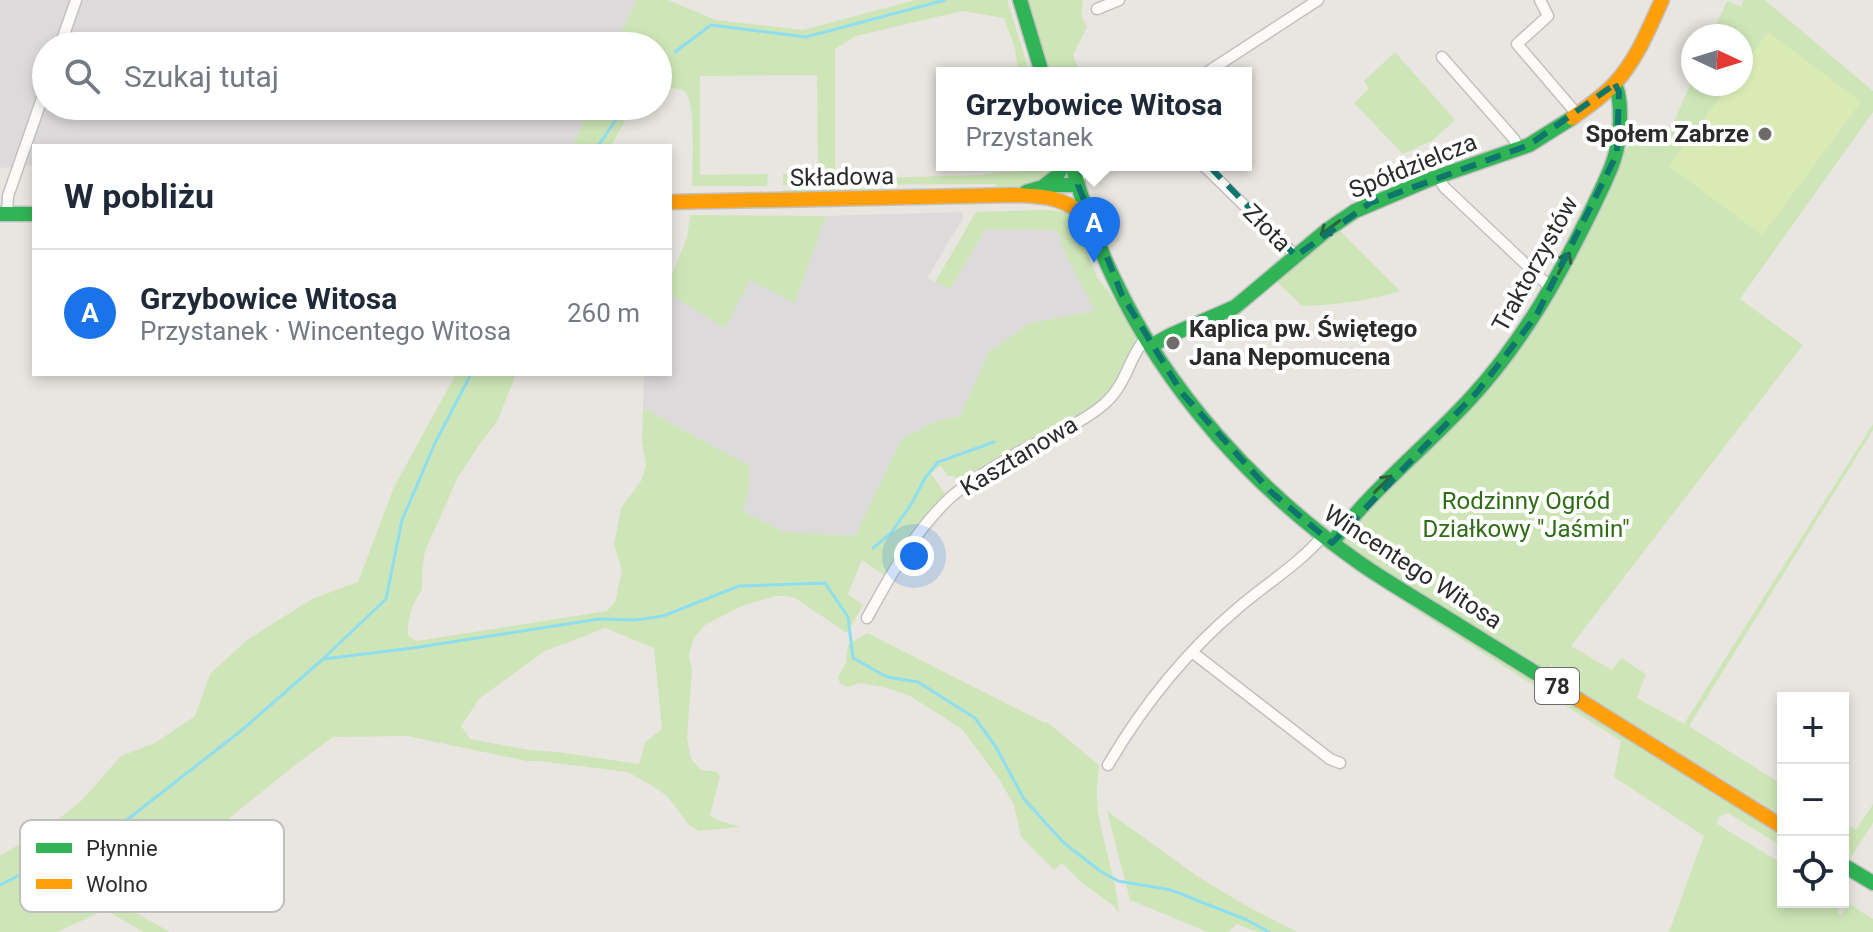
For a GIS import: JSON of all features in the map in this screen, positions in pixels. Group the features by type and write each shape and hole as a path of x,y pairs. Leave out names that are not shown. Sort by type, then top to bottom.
{"main road":[{"path":"1020,0 1040,67"},
{"name":"Spółdzielcza","path":"1149,342 1228,311 1355,211 1384,197 1519,149 1547,135 1615,84 1635,56 1662,0"},
{"name":"Traktorzystów","path":"1327,540 1478,391 1526,331 1581,232 1617,154 1620,104 1615,84"},
{"path":"1042,192 1061,171"},
{"name":"Wincentego Witosa","path":"1074,171 1089,219 1115,281 1149,342 1182,393 1227,447 1270,491 1327,540 1399,588 1777,823"},
{"name":"Składowa","path":"672,202 1014,195 1078,185"},
{"name":"Składowa","path":"1042,192 1066,201 1089,219"},
{"path":"3,214 32,214"},
{"path":"1849,869 1873,883"}],"street":[{"path":"65,32 76,0"},
{"path":"1097,9 1119,0"},
{"path":"1215,67 1318,0"},
{"path":"1540,0 1548,16 1517,44 1577,114"},
{"path":"1442,57 1514,139 1519,149"},
{"path":"3,214 34,120"},
{"path":"1078,185 1082,171"},
{"name":"Złota","path":"1209,171 1296,256"},
{"path":"1438,177 1444,187 1551,288"},
{"name":"Kasztanowa","path":"867,618 900,562 948,500 1003,462 1100,407 1121,386 1141,344 1149,342"},
{"name":"Traktorzystów","path":"1108,765 1140,717 1192,652 1238,608 1327,540"},
{"path":"1192,652 1330,759 1340,763"}],"highlighted area":[{"path":"1615,84 1619,92 1617,154 1536,316 1478,391 1332,543 1270,491 1182,393 1122,295 1078,185 1087,160 1153,108 1296,256 1370,203 1529,145"}],"shaded area":[{"path":"0,0 70,0 59,32 32,32 32,109 12,167 0,168"},
{"path":"80,0 636,0 622,32 69,32"},
{"path":"38,120 584,120 574,144 32,144 32,165 27,166 28,149"},
{"path":"963,212 963,218 927,278 950,289 986,229 1054,230 1059,233 1065,253 1096,311 1030,323 989,352 960,416 936,421 902,438 855,536 784,532 743,511 749,490 750,466 643,408 644,376 672,376 672,295 725,327 750,280 795,303 826,216"}],"green space":[{"path":"636,0 668,0 716,20 803,30 915,0 1007,0 1028,67 1018,67 1004,18 962,11 856,36 835,49 835,179 1054,171 1049,178 1000,191 785,193 782,190 982,188 995,187 996,184 783,185 783,174 818,173 817,75 700,76 700,175 768,174 767,186 692,186 691,107 684,91 672,88 672,32 622,32"},
{"path":"1025,0 1083,0 1081,15 1087,27 1073,55 1078,67 1045,67"},
{"name":"Rodzinny Ogród Działkowy \"Jaśmin\"","path":"1743,0 1765,0 1873,91 1873,112 1740,299 1803,345 1571,646 1612,670 1621,658 1646,674 1637,698 1684,724 1873,424 1873,430 1689,726 1777,781 1777,812 1562,680 1552,664 1549,672 1342,545 1340,537 1346,539 1351,527 1368,507 1471,406 1598,206 1638,125 1668,135 1685,96 1753,96 1753,24 1716,24 1727,1 1742,7"},
{"name":"Społem Zabrze","path":"1768,32 1861,102 1762,235 1669,166 1721,96 1753,96 1753,53"},
{"path":"1395,52 1455,120 1433,140 1403,154 1354,103 1369,89 1364,81"},
{"path":"584,120 625,120 612,144 574,144"},
{"path":"976,212 1071,212 1080,220 1081,239 1098,279 1136,337 1131,355 1113,391 1095,407 994,461 960,485 941,466 931,473 947,497 884,575 862,560 848,594 863,605 847,633 795,598 776,596 742,606 705,625 694,638 689,654 692,670 687,738 691,759 701,770 717,772 720,776 710,815 740,827 699,831 689,825 667,796 628,772 527,761 407,736 333,737 227,820 58,820 82,800 121,756 155,743 195,716 210,674 247,640 312,599 358,582 394,487 455,376 515,376 497,422 458,477 425,551 422,589 412,607 408,625 408,636 417,641 607,611 615,602 622,570 614,544 621,508 641,481 646,466 642,441 643,408 750,466 749,490 743,511 784,532 855,536 902,438 937,421 960,416 989,352 1030,323 1095,311 1065,253 1059,233 1054,230 986,229 950,289 935,282","holes":["605,628 654,648 662,729 645,742 639,764 470,739 461,726 480,698 545,651"]},
{"path":"690,215 826,216 795,303 750,280 725,328 672,295 672,274 687,238"},
{"path":"1337,228 1400,291 1351,302 1302,306 1275,280"},
{"path":"1325,546 1777,830 1777,843 1728,813 1718,817 1717,824 1777,860 1777,908 1838,908 1841,915 1845,908 1849,908 1849,904 1873,919 1873,932 1669,932 1704,836 1614,777 1621,741 1414,609"},
{"path":"867,633 1047,722 1099,765 1098,811 1119,913 1062,863 1054,870 1021,837 1014,805 962,729 910,696 884,687 840,684 838,677 846,663 848,645"},
{"path":"1873,804 1873,823 1849,860 1849,826 1856,830"},
{"path":"1107,811 1197,876 1297,932 1257,932 1237,924 1228,932 1208,932 1130,900"},
{"path":"20,844 20,912 101,912 57,932 0,932 0,856"},
{"path":"109,912 134,912 170,932 144,932"}],"waterway":[{"path":"675,52 711,25 806,37 945,0"},
{"path":"599,144 616,120"},
{"path":"324,658 386,599 402,520 435,443 470,376"},
{"path":"873,548 891,533 938,462 994,442"},
{"path":"127,820 242,730 323,659 599,619 636,620 663,616 739,586 825,583 848,617 853,658 887,677 918,682 975,718 996,747 1024,799 1064,843 1118,881 1171,890 1269,932"},
{"path":"0,885 20,875"}],"traffic: fast":[{"path":"1020,0 1040,67"},
{"path":"1332,543 1381,487 1489,377 1539,307 1581,231 1612,164 1620,120 1615,84"},
{"path":"1151,346 1235,307 1327,230 1355,211 1428,180 1529,145 1572,118"},
{"path":"1045,185 1060,171"},
{"path":"1074,171 1101,251 1135,321 1187,399 1249,470 1319,533 1366,568 1579,700"},
{"path":"1026,192 1050,185 1078,185"},
{"path":"0,214 32,214"},
{"path":"1849,869 1873,883"}],"traffic: slow":[{"path":"1572,118 1606,92 1623,73 1642,43 1662,0"},
{"path":"672,202 1025,195 1063,202 1089,219"},
{"path":"1579,700 1777,823"}],"place":[{"name":"Społem Zabrze","path":"1765,134"},
{"name":"Grzybowice Witosa","path":"1094,263"},
{"name":"Kaplica pw. Świętego Jana Nepomucena","path":"1173,343"}]}
